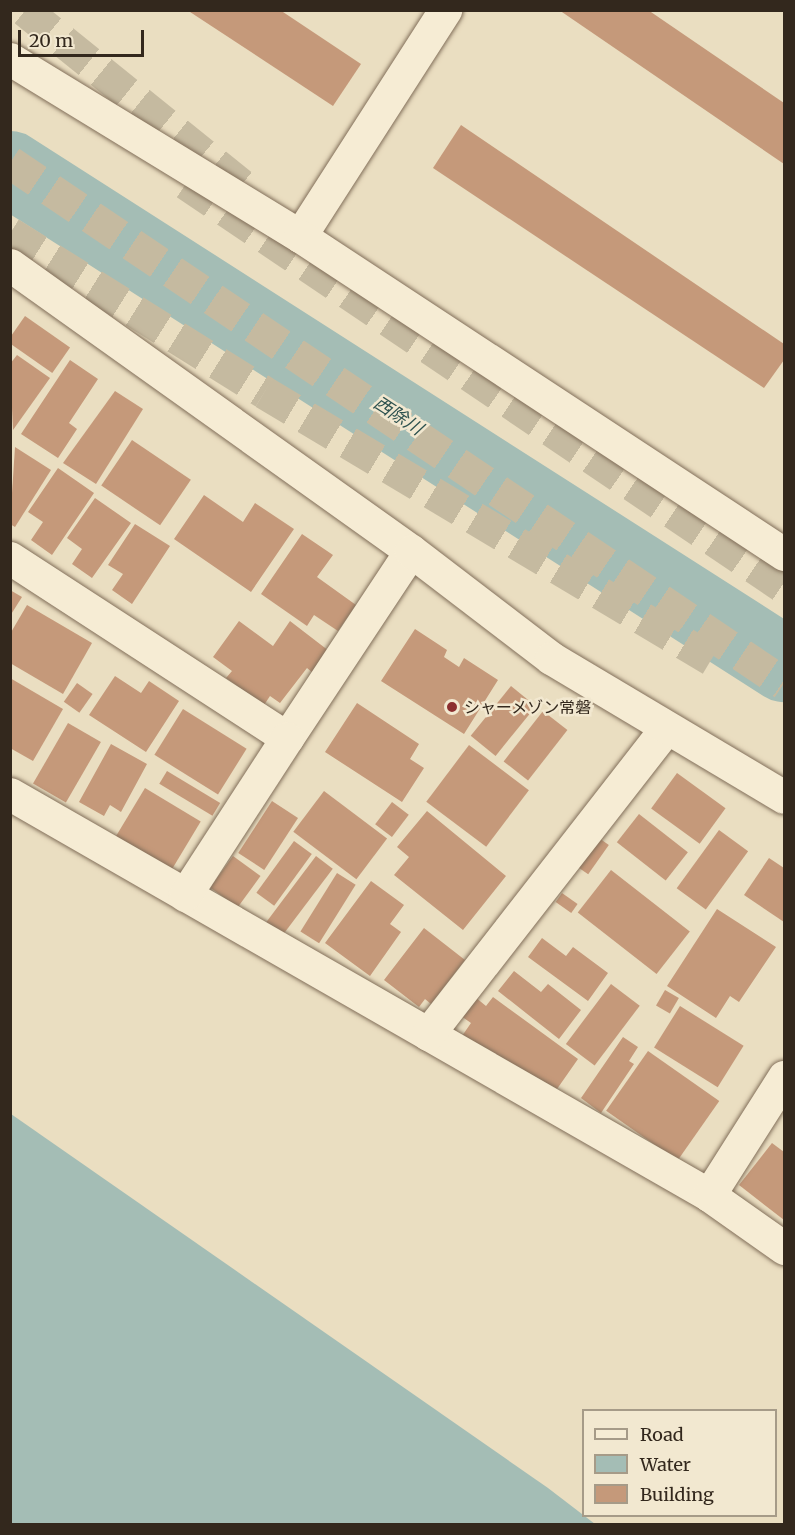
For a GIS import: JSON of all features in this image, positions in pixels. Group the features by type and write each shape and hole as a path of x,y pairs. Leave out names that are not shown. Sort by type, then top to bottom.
{"street":[{"path":"300,236 445,10"},
{"path":"10,59 300,236 783,551"},
{"path":"10,265 411,551 551,658 784,797"},
{"path":"185,895 411,551"},
{"path":"10,558 287,738"},
{"path":"428,1034 666,728"},
{"path":"10,794 709,1195 784,1248"},
{"path":"709,1195 784,1077"}],"water":[{"path":"11,1114 548,1488 582,1514 582,1517 586,1517 595,1524 11,1524"}],"building":[{"path":"187,10 280,10 361,64 333,106"},
{"path":"559,10 648,10 784,103 784,164"},
{"path":"461,125 784,344 784,360 764,388 433,168"},
{"path":"25,316 70,348 52,373 10,343 10,337"},
{"path":"17,355 50,378 13,430 10,364"},
{"path":"70,360 98,379 69,423 77,429 58,458 21,434"},
{"path":"115,391 143,409 96,484 63,463"},
{"path":"132,440 191,480 160,525 101,486"},
{"path":"15,447 51,470 15,527 10,524"},
{"path":"58,468 94,493 52,555 31,540 43,522 28,512"},
{"path":"204,495 243,522 255,503 294,529 251,592 174,539"},
{"path":"95,498 131,523 92,578 72,564 82,549 67,538"},
{"path":"135,524 170,546 132,604 112,590 123,574 108,565"},
{"path":"302,534 333,555 317,577 356,605 338,631 314,615 307,626 261,594"},
{"path":"10,590 22,597 10,616"},
{"path":"27,605 92,643 63,694 10,663 10,634"},
{"path":"239,621 273,646 290,621 329,651 313,673 307,668 280,703 270,696 264,705 226,678 232,671 213,657"},
{"name":"シャーメゾン常磐","path":"415,629 447,650 444,657 459,667 464,658 498,680 464,734 381,681"},
{"path":"115,676 141,693 149,681 179,701 146,752 89,715"},
{"path":"10,678 63,709 33,761 10,748"},
{"path":"77,683 93,694 79,713 64,702"},
{"path":"511,686 536,706 496,756 471,736"},
{"path":"357,703 419,744 410,759 424,768 402,802 325,752"},
{"path":"183,709 247,749 218,795 154,755"},
{"path":"543,711 567,730 528,781 504,761"},
{"path":"68,723 101,742 66,803 33,784"},
{"path":"111,744 147,764 121,812 110,805 104,816 79,802"},
{"path":"469,745 529,790 486,847 426,802"},
{"path":"167,771 220,803 212,816 159,784"},
{"path":"677,773 726,808 700,844 651,809"},
{"path":"145,788 201,821 171,870 116,837"},
{"path":"324,791 387,839 356,879 293,832"},
{"path":"272,801 298,818 264,870 238,853"},
{"path":"392,802 409,815 392,837 375,824"},
{"path":"427,811 506,876 463,930 394,875 409,857 397,847"},
{"path":"639,814 688,852 666,881 617,842"},
{"path":"719,830 748,851 706,909 677,888"},
{"path":"599,838 609,845 588,874 578,867"},
{"path":"294,841 312,854 274,906 256,893"},
{"path":"233,856 261,876 238,908 210,888"},
{"path":"316,856 333,869 282,937 265,924"},
{"path":"769,858 784,868 784,922 744,895"},
{"path":"611,870 690,932 657,974 578,913"},
{"path":"337,873 356,885 319,943 300,932"},
{"path":"371,881 404,905 390,924 401,932 370,976 325,943"},
{"path":"562,893 578,904 571,913 556,902"},
{"path":"717,909 776,947 739,1002 730,996 716,1018 667,986"},
{"path":"424,928 465,960 431,1004 425,999 419,1007 384,980"},
{"path":"542,938 566,956 573,947 608,973 588,1001 528,957"},
{"path":"514,971 541,992 548,984 581,1010 559,1039 498,991"},
{"path":"611,984 640,1006 595,1066 566,1044"},
{"path":"665,990 679,998 670,1014 656,1006"},
{"path":"475,997 486,1006 493,997 578,1059 557,1089 462,1036 471,1023 461,1016"},
{"path":"680,1006 744,1046 718,1087 654,1048"},
{"path":"623,1037 638,1047 629,1061 634,1064 601,1113 581,1098"},
{"path":"648,1051 719,1101 677,1161 606,1111"},
{"path":"772,1143 784,1152 784,1220 739,1185"}],"waterway":[{"name":"西除川","path":"10,169 784,664"}],"tunnel":[{"path":"25,10 253,194"},
{"path":"10,162 784,683"},
{"path":"186,183 784,587"},
{"path":"10,233 264,392 711,659"}],"place":[{"name":"シャーメゾン常磐","path":"452,707"}]}
